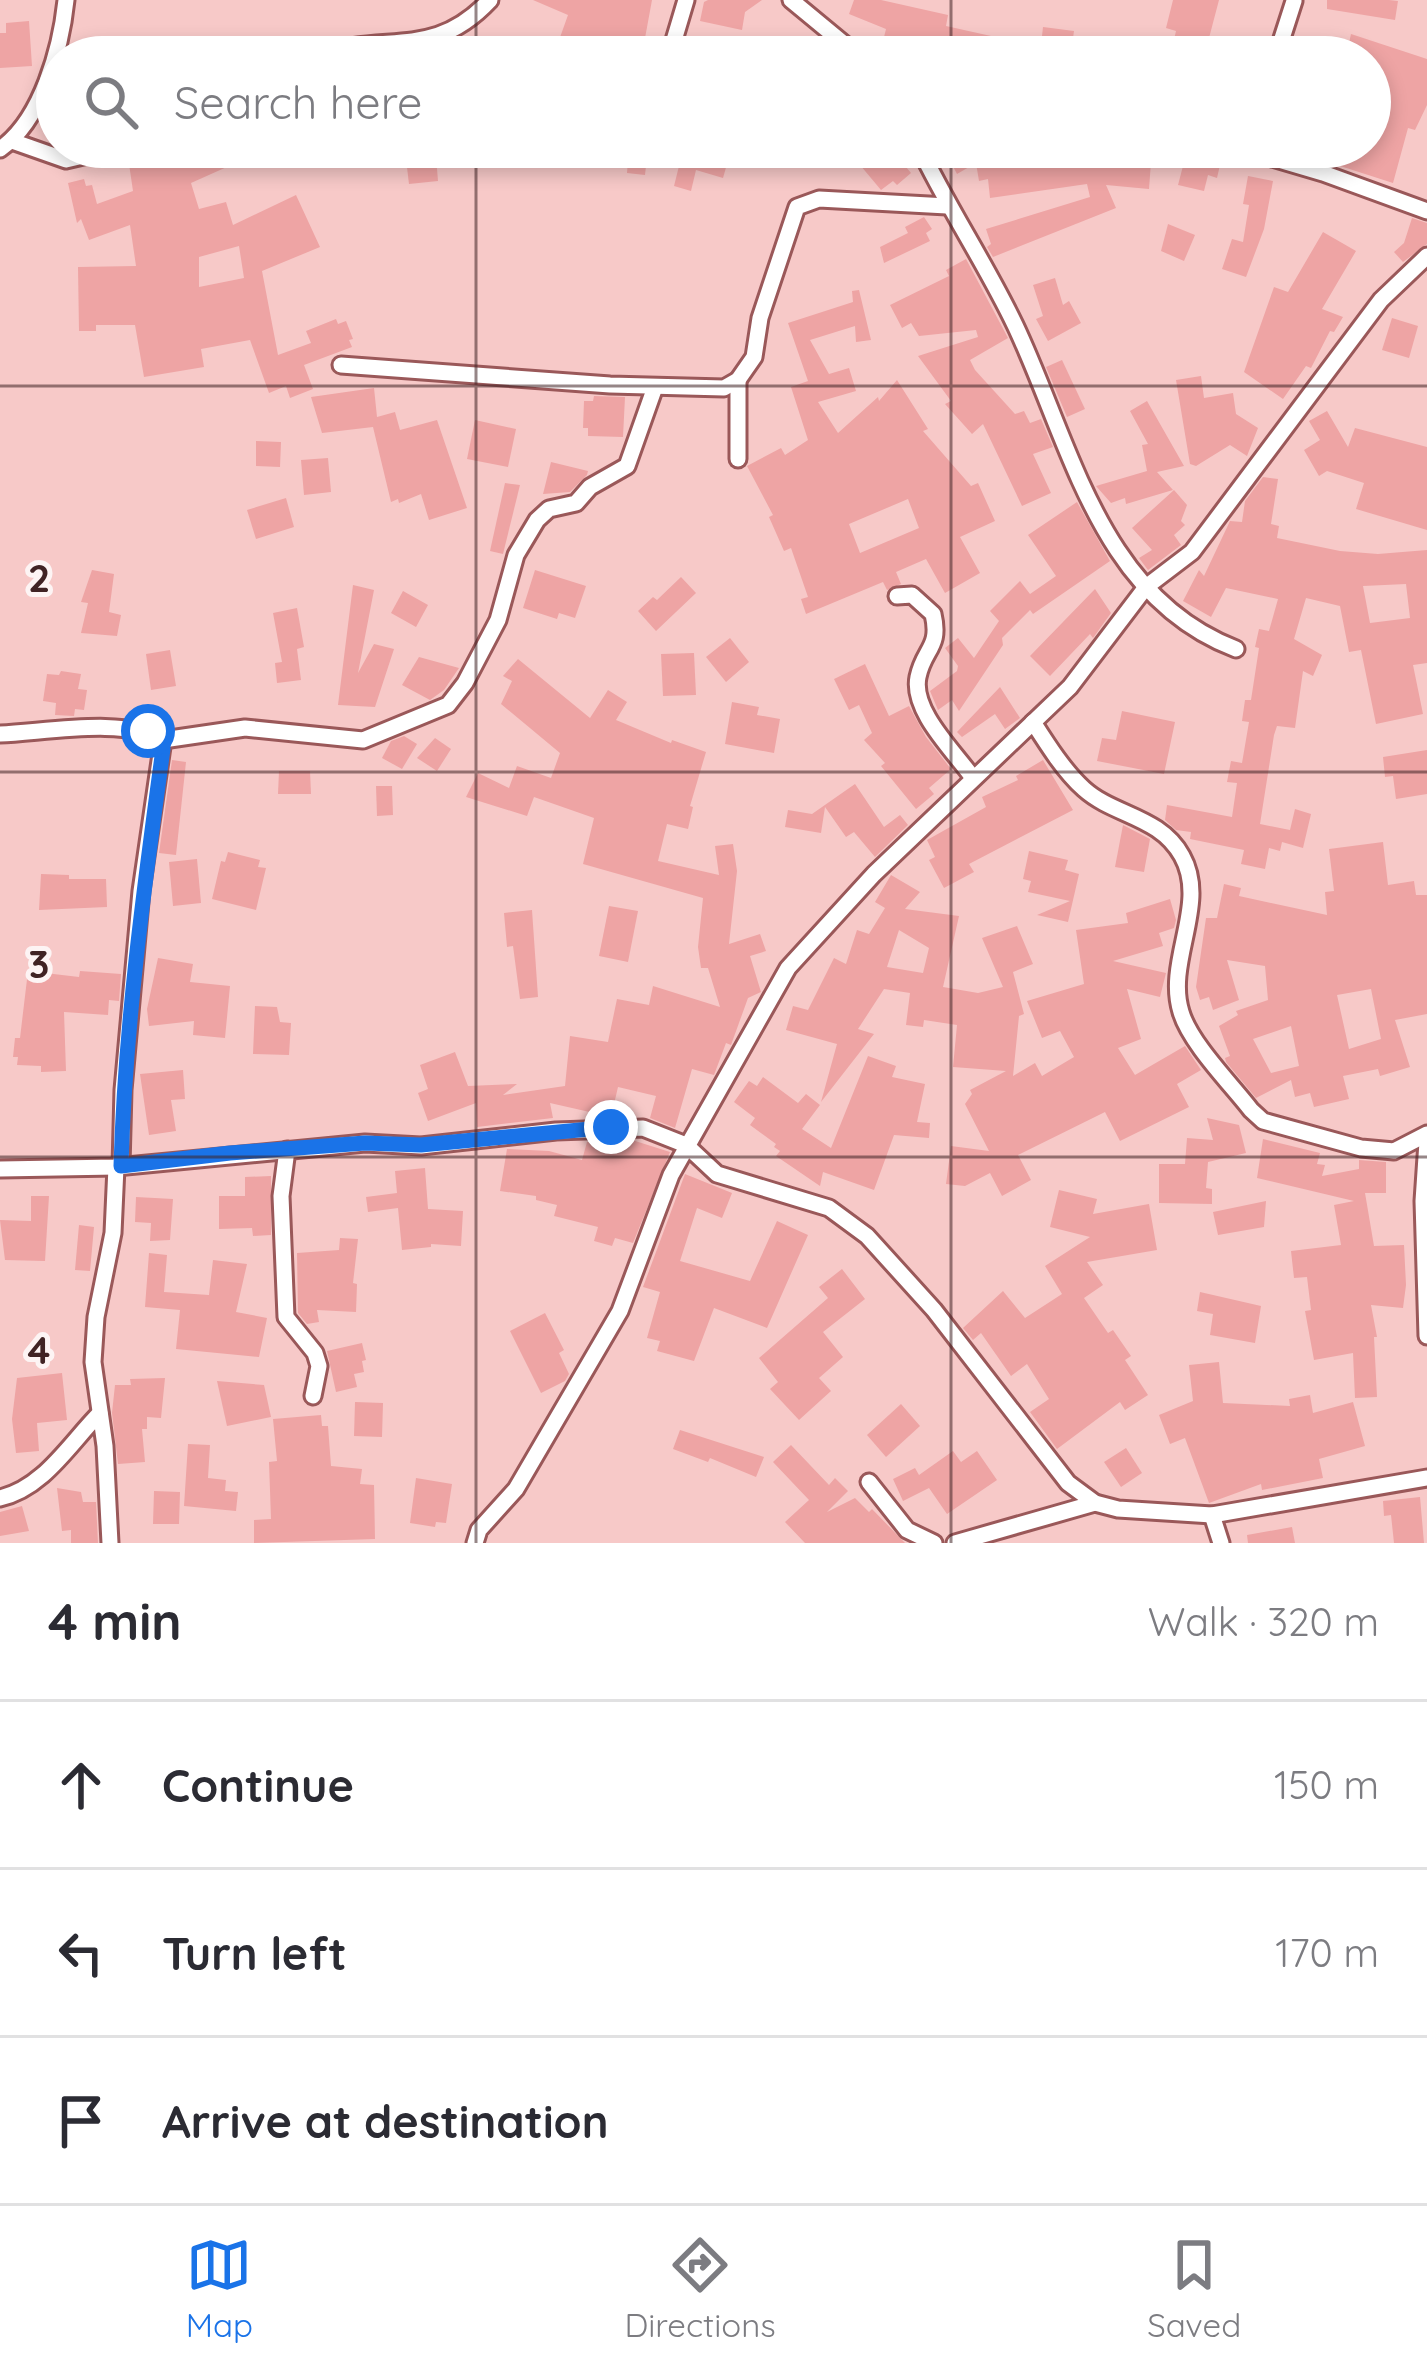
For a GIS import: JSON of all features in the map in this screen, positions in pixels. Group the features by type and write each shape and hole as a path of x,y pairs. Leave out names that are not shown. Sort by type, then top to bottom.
{"street":[{"path":"62,36 66,0"},
{"path":"440,36 477,14 490,0"},
{"path":"675,36 686,0"},
{"path":"791,0 835,36"},
{"path":"1283,36 1294,1"},
{"path":"36,99 6,145 36,152"},
{"path":"929,168 1015,324 1087,497 1135,575 1202,636 1236,649"},
{"path":"1306,168 1427,211"},
{"path":"341,365 724,388 738,380 754,357 760,318 797,207 819,199 947,206"},
{"path":"475,1543 479,1530 516,1489 620,1311 686,1145 788,968 874,874 1070,686 1146,587 1192,552 1381,300 1427,256"},
{"path":"738,380 738,459"},
{"path":"0,734 126,727 163,740 245,728 363,740 448,705 498,620 516,555 537,520 549,509 576,503 590,487 627,466 655,387"},
{"path":"897,596 920,599 933,614 936,643 919,674 919,698 973,778"},
{"path":"1033,722 1083,788 1153,825 1180,852 1188,872 1190,909 1177,965 1180,1010 1251,1110 1263,1121 1361,1148 1394,1151 1427,1138 1427,1336"},
{"path":"110,1543 94,1338 113,1233 141,891 163,740"},
{"path":"0,1169 118,1166 365,1143 421,1145 643,1128 686,1145 717,1174 829,1208 867,1236 934,1310 1068,1483 1095,1503 1118,1509 1212,1515 1427,1478"},
{"path":"287,1150 280,1196 286,1317 319,1366 313,1396"},
{"path":"0,1498 17,1494 46,1473 100,1413"},
{"path":"869,1482 907,1530 934,1543"},
{"path":"955,1543 1095,1503"},
{"path":"1212,1515 1221,1543"}],"building":[{"path":"533,0 652,0 645,36 560,36 568,15"},
{"path":"708,0 762,0 745,12 742,30 700,21"},
{"path":"854,0 881,0 948,15 946,26 991,36 884,36 886,29 849,14"},
{"path":"1173,0 1219,0 1210,36 1175,36 1176,31 1166,28"},
{"path":"1327,0 1398,1 1395,20 1327,9"},
{"path":"29,21 32,66 0,68 0,33 6,33 6,23"},
{"path":"1043,27 1074,31 1073,36 1042,36"},
{"path":"1391,47 1427,59 1427,105 1415,130 1408,128 1393,183 1346,168 1391,168"},
{"path":"130,168 225,168 191,183 199,209 226,202 233,225 296,195 320,247 262,271 278,355 311,343 306,331 336,319 338,324 346,321 352,347 304,365 313,389 290,398 286,386 269,393 250,340 201,349 204,367 144,377 135,325 96,325 96,331 79,331 78,267 136,266 130,225 89,240 81,219 77,223 68,183 84,179 86,186 92,185 97,204 133,191","holes":["239,246 244,278 199,287 199,257"]},
{"path":"407,168 437,168 438,181 409,184"},
{"path":"627,168 646,168 645,175 627,173"},
{"path":"678,168 726,168 723,178 696,170 691,191 674,186"},
{"path":"863,168 907,168 911,173 897,185 893,181 881,190"},
{"path":"977,168 1151,168 1149,189 1106,185 1116,208 993,257 986,229 1090,197 1087,184 990,198 988,179 979,181"},
{"path":"1182,168 1219,168 1217,178 1208,175 1204,191 1178,185"},
{"path":"1248,176 1273,181 1264,229 1246,277 1222,269 1232,239 1243,242"},
{"path":"924,217 932,229 926,233 930,241 884,263 880,247 908,233 905,227"},
{"path":"1412,218 1427,223 1427,244 1403,262 1394,252 1404,243"},
{"path":"1168,224 1195,235 1184,261 1161,251"},
{"path":"1323,232 1356,251 1322,309 1343,317 1311,368 1306,366 1283,399 1244,372 1274,287 1288,292"},
{"path":"966,259 1008,338 970,360 1015,414 1024,411 1030,423 1041,419 1053,447 1033,454 1051,493 1022,506 983,424 972,434 945,404 951,401 918,356 978,337 976,330 919,336 911,323 902,328 890,305 949,276 946,270"},
{"path":"1055,278 1063,305 1069,301 1081,323 1048,341 1036,319 1043,316 1033,285"},
{"path":"859,290 871,340 856,342 855,326 810,340 829,374 849,368 856,391 818,402 838,433 897,380 928,429 923,431 971,486 978,483 995,521 960,537 980,573 945,593 926,559 896,572 901,584 887,590 883,582 806,614 801,599 808,597 791,548 784,551 769,517 773,515 747,466 781,448 785,455 808,440 791,387 808,381 788,323 853,302 852,291","holes":["908,499 919,528 860,553 849,524"]},
{"path":"1392,318 1418,326 1409,358 1382,350"},
{"path":"1062,360 1085,409 1067,417 1046,367"},
{"path":"1201,376 1204,398 1233,393 1236,414 1258,428 1247,456 1230,445 1196,466 1190,464 1176,380"},
{"path":"374,388 377,417 395,412 400,430 437,420 467,508 429,520 421,494 391,502 373,427 322,433 311,397"},
{"path":"594,396 625,397 623,437 588,436 588,428 583,428 584,401 593,401"},
{"path":"1147,401 1184,466 1157,472 1173,490 1126,504 1125,498 1111,503 1096,486 1147,471 1142,445 1148,444 1130,411"},
{"path":"1327,411 1348,447 1355,428 1427,447 1427,530 1356,509 1364,483 1327,471 1319,476 1304,450 1320,440 1309,421"},
{"path":"475,420 516,429 508,467 467,459"},
{"path":"256,441 281,442 280,467 256,466"},
{"path":"328,458 331,492 304,495 301,460"},
{"path":"551,462 588,471 587,475 570,492 543,494"},
{"path":"1263,477 1278,479 1271,524 1279,526 1277,538 1340,551 1427,550 1427,663 1413,665 1423,714 1376,724 1361,650 1349,652 1340,606 1306,598 1294,639 1322,655 1313,676 1303,671 1295,728 1277,726 1260,824 1290,830 1295,809 1311,814 1303,848 1282,842 1280,851 1269,848 1265,869 1241,864 1244,850 1190,839 1191,832 1176,830 1165,820 1167,805 1232,817 1237,783 1227,782 1231,761 1242,763 1249,722 1242,721 1245,700 1251,700 1259,648 1255,647 1259,629 1269,631 1278,599 1226,588 1211,617 1183,601 1199,570 1204,576 1230,521 1242,522 1245,501","holes":["1406,584 1410,618 1370,623 1363,586"]},
{"path":"505,483 520,485 503,554 490,551"},
{"path":"1174,490 1187,505 1181,521 1185,525 1174,535 1181,545 1148,570 1139,558 1152,550 1132,528"},
{"path":"286,498 294,527 256,539 247,510"},
{"path":"1077,502 1110,561 1033,614 1030,610 1002,638 1003,645 959,711 952,700 938,710 930,691 958,666 945,648 958,638 974,658 999,621 990,611 1020,581 1030,594 1056,576 1028,535"},
{"path":"92,570 114,574 109,612 121,615 117,636 81,633 88,603 81,602"},
{"path":"535,570 586,586 575,618 559,613 557,619 523,608"},
{"path":"681,577 696,593 656,631 638,611"},
{"path":"353,585 374,590 358,673 374,644 394,649 375,707 338,705"},
{"path":"1095,589 1111,613 1093,638 1090,634 1050,676 1030,656"},
{"path":"403,591 428,605 416,627 391,613"},
{"path":"297,608 304,647 297,649 301,680 277,683 275,663 282,662 273,613"},
{"path":"730,638 749,662 726,682 706,657"},
{"path":"170,650 176,686 151,690 146,654"},
{"path":"694,653 696,695 663,696 661,654"},
{"path":"419,657 459,668 444,690 430,700 402,685"},
{"path":"518,659 590,718 608,690 627,702 616,720 706,752 688,829 667,824 658,861 719,875 715,846 733,844 737,871 729,944 760,934 766,951 750,956 761,992 748,998 714,1075 692,1069 675,1128 650,1118 656,1096 618,1087 611,1117 593,1118 594,1113 550,1103 553,1118 477,1127 476,1103 428,1121 418,1093 428,1089 420,1065 455,1052 468,1086 517,1084 503,1095 565,1086 570,1036 608,1042 617,999 649,1005 653,986 720,1007 708,968 701,968 703,898 583,864 594,818 534,797 527,816 466,797 478,773 509,788 517,766 551,778 560,753 501,704 512,681 503,676"},
{"path":"865,664 889,716 909,706 951,769 929,788 934,794 916,809 864,740 872,733 859,705 849,710 834,679"},
{"path":"47,674 81,674 78,689 87,690 84,710 75,709 74,716 55,715 56,703 43,701"},
{"path":"1000,687 1020,718 1005,729 995,714 962,737 957,732"},
{"path":"732,702 759,707 757,715 780,719 774,753 725,744"},
{"path":"1122,711 1175,722 1164,774 1097,761 1102,738 1116,740"},
{"path":"404,736 417,744 402,769 382,758 391,741"},
{"path":"435,738 451,749 437,771 417,758"},
{"path":"1427,750 1427,794 1396,799 1393,776 1385,777 1383,757"},
{"path":"172,760 186,762 176,855 159,853"},
{"path":"1043,760 1073,810 969,864 974,872 944,888 929,860 935,857 927,840 986,807 982,797 1018,780 1016,776"},
{"path":"279,771 310,771 311,794 278,794"},
{"path":"855,784 884,827 900,815 908,825 875,857 854,832 846,837 825,807 821,833 785,827 788,810 812,814"},
{"path":"376,786 392,786 393,815 377,816"},
{"path":"1123,825 1150,839 1144,872 1115,867"},
{"path":"1383,842 1388,885 1414,881 1416,895 1427,895 1427,1014 1395,1020 1410,1067 1380,1076 1378,1069 1343,1076 1349,1099 1314,1107 1310,1093 1295,1097 1291,1080 1256,1098 1226,1062 1230,1056 1219,1026 1238,1015 1236,1011 1268,1000 1265,966 1227,960 1239,1000 1213,1010 1209,997 1200,1000 1196,987 1206,918 1217,918 1224,884 1241,888 1239,896 1327,915 1325,892 1334,891 1329,849","holes":["1371,989 1381,1039 1349,1049 1337,995","1291,1026 1299,1066 1271,1073 1253,1039"]},
{"path":"1029,851 1068,860 1065,870 1079,874 1068,922 1037,915 1070,901 1028,892 1031,881 1023,879"},
{"path":"228,852 260,860 258,867 266,868 256,910 212,899 221,861 225,862"},
{"path":"197,859 201,903 173,906 169,862"},
{"path":"41,874 106,879 107,907 39,910"},
{"path":"891,875 920,892 905,909 959,916 943,987 978,993 1003,987 982,938 1017,926 1033,964 1013,972 1024,1014 1019,1016 1013,1076 1035,1063 1042,1076 1074,1057 1060,1031 1042,1038 1027,1001 1084,984 1076,930 1128,923 1126,913 1170,899 1176,920 1174,928 1159,933 1163,946 1113,961 1166,973 1160,997 1127,989 1141,1039 1118,1048 1135,1075 1185,1046 1201,1070 1177,1084 1189,1107 1120,1141 1105,1112 1018,1155 1031,1180 1002,1196 990,1173 965,1186 946,1184 951,1146 989,1151 965,1104 970,1090 1006,1071 953,1067 957,1025 924,1020 923,1027 906,1025 910,993 884,989 858,1029 874,1034 821,1102 837,1044 786,1030 793,1006 808,1010 834,958 846,964 857,930 869,934 885,908 875,902","holes":["899,930 929,948 923,973 887,967"]},
{"path":"609,906 638,911 628,962 599,956"},
{"path":"532,910 538,997 520,999 504,913"},
{"path":"158,958 193,964 190,982 230,986 225,1038 193,1035 194,1021 149,1026 147,1009"},
{"path":"28,971 79,977 80,971 121,974 119,1001 109,1000 108,1015 64,1012 66,1071 41,1072 41,1066 17,1065 18,1057 13,1057 15,1038 20,1038"},
{"path":"255,1006 277,1007 280,1022 291,1023 289,1055 253,1054"},
{"path":"868,1056 896,1066 892,1077 925,1084 917,1122 930,1123 929,1138 894,1135 874,1190 823,1172 820,1186 776,1156 780,1151 776,1144 750,1125 755,1118 734,1102 749,1081 757,1086 763,1077 798,1103 806,1094 820,1105 802,1129 831,1148"},
{"path":"183,1070 185,1099 171,1100 176,1131 149,1135 140,1074"},
{"path":"1207,1118 1239,1125 1246,1153 1208,1162 1206,1188 1212,1189 1212,1204 1159,1203 1159,1164 1185,1164 1187,1138 1213,1140"},
{"path":"1263,1139 1320,1153 1317,1164 1325,1165 1322,1176 1359,1169 1359,1160 1386,1162 1386,1193 1365,1193 1374,1246 1404,1245 1406,1285 1403,1308 1371,1305 1377,1337 1377,1397 1355,1398 1353,1353 1314,1360 1305,1311 1311,1310 1307,1277 1294,1278 1291,1251 1341,1245 1334,1205 1354,1201 1257,1178"},
{"path":"632,1140 670,1152 633,1243 615,1238 612,1246 594,1241 598,1227 554,1216 557,1205 536,1200 536,1196 500,1191 507,1149 549,1151 582,1160 587,1142"},
{"path":"425,1168 428,1209 463,1211 461,1246 431,1244 402,1250 398,1208 368,1212 366,1197 397,1193 395,1171"},
{"path":"685,1174 732,1193 722,1218 697,1208 680,1261 750,1281 777,1221 808,1235 767,1328 714,1308 694,1361 657,1351 660,1341 647,1338 660,1292 643,1287"},
{"path":"271,1176 271,1235 253,1236 252,1228 219,1229 219,1196 245,1196 245,1177"},
{"path":"1059,1190 1097,1199 1093,1214 1149,1204 1157,1250 1087,1262 1103,1285 1084,1298 1131,1356 1125,1360 1148,1395 1125,1410 1120,1402 1057,1449 1030,1412 1049,1399 1027,1364 1011,1376 981,1333 973,1340 963,1328 1003,1291 1025,1318 1062,1294 1045,1266 1090,1237 1050,1227"},
{"path":"31,1196 49,1196 45,1261 5,1260 0,1220 31,1221"},
{"path":"136,1197 173,1199 170,1240 150,1241 151,1223 135,1222"},
{"path":"1266,1201 1264,1227 1218,1235 1213,1212"},
{"path":"79,1225 94,1227 90,1271 75,1270"},
{"path":"340,1238 358,1239 353,1283 357,1284 356,1312 317,1310 319,1322 307,1324 298,1313 297,1253 339,1250"},
{"path":"149,1253 167,1255 164,1292 209,1295 213,1260 247,1264 236,1312 267,1318 259,1357 176,1349 180,1310 145,1307"},
{"path":"842,1269 865,1299 823,1332 843,1357 819,1378 831,1391 799,1420 770,1389 778,1382 759,1358 828,1298 819,1287"},
{"path":"1200,1292 1261,1306 1255,1343 1210,1335 1213,1314 1197,1311"},
{"path":"545,1313 564,1350 559,1353 569,1374 541,1393 510,1331"},
{"path":"362,1343 366,1360 362,1361 364,1372 354,1374 357,1387 336,1392 327,1351"},
{"path":"1219,1362 1223,1403 1290,1406 1289,1399 1310,1395 1313,1413 1353,1402 1365,1446 1319,1459 1323,1478 1262,1490 1261,1484 1209,1503 1185,1438 1170,1444 1159,1415 1193,1401 1189,1365"},
{"path":"62,1373 67,1420 37,1423 39,1451 16,1453 12,1419 17,1378"},
{"path":"165,1378 161,1418 147,1417 147,1429 142,1429 145,1462 118,1464 112,1413 115,1385 131,1385 130,1379"},
{"path":"217,1381 264,1385 271,1417 227,1426"},
{"path":"355,1402 383,1403 382,1437 354,1436"},
{"path":"901,1404 920,1426 886,1457 867,1435"},
{"path":"321,1415 322,1426 328,1426 331,1466 362,1469 360,1484 374,1485 375,1539 254,1543 254,1520 271,1519 269,1462 277,1461 273,1419"},
{"path":"680,1430 764,1457 756,1477 673,1449"},
{"path":"188,1444 210,1445 208,1478 226,1480 225,1491 238,1492 236,1511 184,1506"},
{"path":"791,1445 829,1485 835,1478 848,1491 827,1512 855,1498 905,1543 805,1543 785,1522 809,1500 773,1462"},
{"path":"1126,1448 1142,1473 1121,1487 1104,1462"},
{"path":"953,1451 961,1462 977,1451 997,1480 947,1514 929,1488 903,1501 893,1479 915,1468 919,1475"},
{"path":"416,1478 452,1484 446,1523 436,1522 435,1527 410,1523"},
{"path":"57,1488 81,1492 83,1502 96,1502 98,1543 71,1543 71,1530 62,1531"},
{"path":"154,1491 180,1492 179,1524 153,1524"},
{"path":"1420,1497 1424,1543 1394,1543 1391,1515 1384,1516 1383,1501"},
{"path":"22,1506 29,1531 0,1536 0,1512"},
{"path":"1292,1527 1295,1543 1248,1543 1247,1535"}],"route":[{"path":"148,731 163,740 163,749 141,891 121,1166 230,1153 365,1143 421,1145 611,1127"}]}
